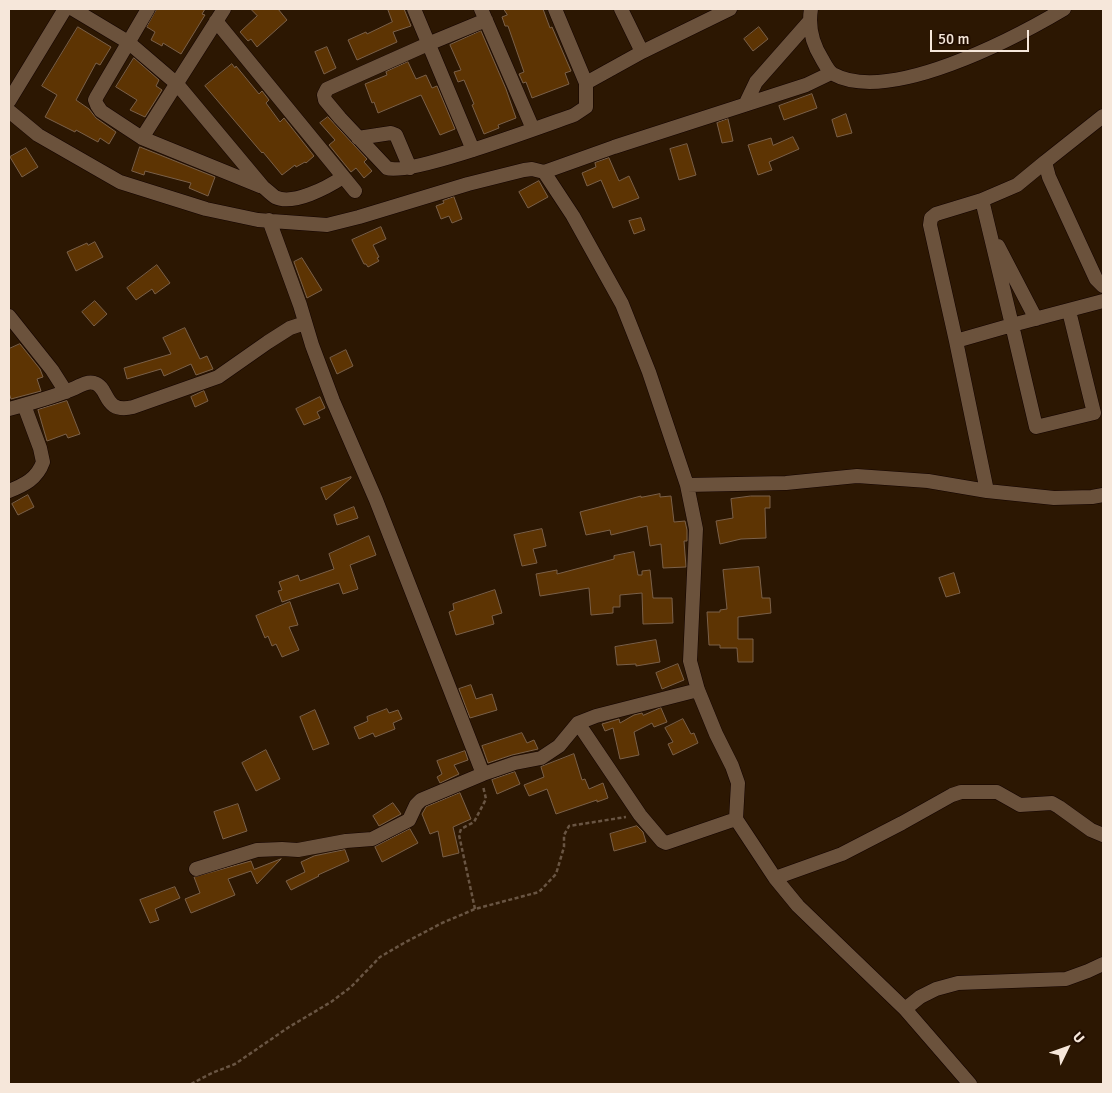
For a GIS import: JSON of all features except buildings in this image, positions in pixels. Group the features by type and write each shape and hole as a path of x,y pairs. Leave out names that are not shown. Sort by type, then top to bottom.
{"street":[{"path":"9,101 65,9"},
{"path":"73,9 128,42 177,84 262,187"},
{"path":"148,9 95,100 101,111 142,138 262,187 276,197 287,199 302,197 343,177"},
{"path":"142,138 224,9"},
{"path":"414,9 473,150"},
{"path":"533,129 483,15 428,44 327,89 325,92 325,100 358,138 391,170 410,168 473,150 533,129 581,111 586,107 586,83 554,9"},
{"path":"622,9 642,52"},
{"path":"586,83 642,52 730,9"},
{"path":"810,9 808,23 817,50 831,73 850,80 876,82 944,67 1027,31 1064,9"},
{"path":"216,21 355,191"},
{"path":"745,105 756,82 808,23"},
{"path":"9,111 38,135 120,182 242,218 327,225 515,173 532,169 544,172 614,147 806,85 831,73"},
{"path":"986,491 956,341 930,225 931,218 936,214 982,200 1017,185 1102,119"},
{"path":"358,138 396,135 410,168"},
{"path":"1045,162 1049,177 1096,279 1103,286"},
{"path":"544,172 574,216 622,304 650,372 687,485 696,528 690,661 698,690 738,783 736,819 775,878 798,906 905,1009 970,1084"},
{"path":"982,200 1036,427 1094,413 1069,311"},
{"path":"269,220 333,401 376,500 481,775"},
{"path":"989,228 1036,319"},
{"path":"956,341 1103,301"},
{"path":"9,316 52,370 66,392"},
{"path":"9,409 93,382 98,385 111,404 120,408 133,407 218,377 290,328 305,322"},
{"path":"9,491 33,479 43,462 40,448 24,405"},
{"path":"687,485 786,483 858,476 928,481 986,491 1054,498 1092,498 1103,495"},
{"path":"196,869 257,850 282,848 298,850 353,840 372,839 409,820 421,800 515,763 541,758 558,746 578,723 596,716 698,690"},
{"path":"578,723 640,815 659,839 666,843 736,819"},
{"path":"775,878 842,854 961,792 997,792 1020,805 1052,803 1059,806 1091,830 1103,835"},
{"path":"905,1009 920,997 936,989 958,983 1066,978 1103,964"}],"path":[{"path":"475,910 459,835 460,829 474,822 486,799 481,775"},
{"path":"191,1084 235,1064 289,1027 331,1002 351,987 380,957 388,952 442,923 475,910 539,892 556,874 564,847 564,835 569,826 640,815"}]}
